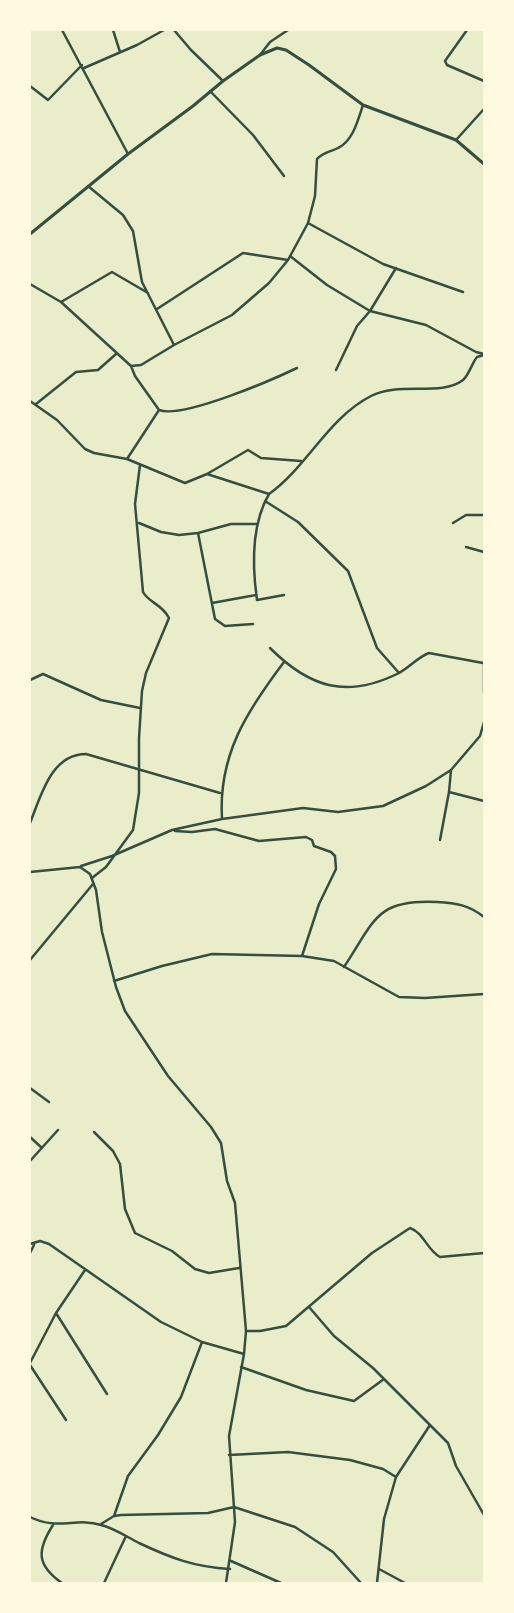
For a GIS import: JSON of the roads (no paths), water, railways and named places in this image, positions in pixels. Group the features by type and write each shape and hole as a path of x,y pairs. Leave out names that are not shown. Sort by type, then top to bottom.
{"street":[{"path":"62,30 128,154"},
{"path":"113,30 120,52"},
{"path":"30,92 32,88 46,99 50,99 83,67 120,52 164,30"},
{"path":"174,30 191,50 223,81"},
{"path":"260,55 270,42 288,30"},
{"path":"467,30 445,61 448,65 484,81"},
{"path":"30,234 128,154 193,106 223,81 260,55 277,48 286,50 363,105 456,140 484,164"},
{"path":"210,91 253,135 284,176"},
{"path":"131,366 141,365 174,345 232,315 269,283 288,260 308,223 315,196 317,159 344,145 350,138 363,105"},
{"path":"456,140 484,109"},
{"path":"88,186 123,215 133,231 142,282 174,345"},
{"path":"308,223 367,256 463,292"},
{"path":"157,309 243,254 288,260"},
{"path":"290,256 327,285 370,311 426,325 476,352 484,354"},
{"path":"336,370 357,326 370,311 396,268"},
{"path":"61,302 112,272 149,294"},
{"path":"30,284 61,302 131,366 159,410 173,412 242,392 297,368"},
{"path":"36,404 76,372 98,370 116,354"},
{"path":"284,595 259,602 256,595 254,547 256,524 269,494 329,431 368,397 392,388 426,389 458,382 465,377 477,357 484,354"},
{"path":"30,401 36,404 85,449 94,453 127,459 185,483 207,474 248,450 261,458 301,461"},
{"path":"127,459 159,410"},
{"path":"92,878 106,867 112,856 133,830 139,793 140,708 146,673 169,618 164,608 148,598 143,592 135,493 140,464"},
{"path":"207,474 269,494"},
{"path":"265,500 298,522 348,571 377,648 399,673"},
{"path":"453,523 466,515 484,516"},
{"path":"138,522 161,532 179,535 198,533 231,524 256,524"},
{"path":"198,533 215,619 225,626 254,624"},
{"path":"466,546 484,552"},
{"path":"212,603 256,595"},
{"path":"270,648 284,662 303,675 324,684 344,689 361,687 399,673 429,653 484,662 484,693"},
{"path":"222,819 220,793 227,761 251,707 284,662"},
{"path":"30,680 43,674 101,700 140,708"},
{"path":"30,872 80,866 112,856 172,830 222,819 313,807 338,812 383,806 426,786 451,770 480,736 484,722"},
{"path":"30,823 44,789 59,763 68,757 86,754 220,793"},
{"path":"440,840 451,770"},
{"path":"449,792 484,801"},
{"path":"172,830 192,832 216,829 259,841 306,837 312,840 314,846 331,852 335,856 336,869 319,904 302,956"},
{"path":"80,866 92,878 94,884 102,932 114,981 125,1011 168,1076 212,1127 221,1143 227,1181 235,1203 246,1331 244,1354 229,1436 235,1522 230,1569 226,1583"},
{"path":"30,960 94,884"},
{"path":"344,966 375,921 384,911 394,905 420,901 462,904 484,917"},
{"path":"114,981 212,954 302,956 334,961 399,997 425,998 484,994"},
{"path":"30,1088 49,1102"},
{"path":"30,1161 58,1130"},
{"path":"94,1132 113,1151 120,1164 124,1209 136,1233 172,1251 195,1269 202,1272 222,1272 240,1268"},
{"path":"30,1137 42,1148"},
{"path":"246,1331 260,1332 286,1326 372,1253 410,1228 418,1230 434,1254 440,1257 484,1253"},
{"path":"30,1244 40,1242 48,1244 161,1322 202,1342 244,1354"},
{"path":"30,1253 35,1243"},
{"path":"66,1420 30,1364 56,1313 84,1270"},
{"path":"309,1307 334,1336 384,1379 448,1443 456,1466 484,1515"},
{"path":"56,1313 107,1394"},
{"path":"114,1516 128,1476 158,1435 181,1397 202,1342"},
{"path":"241,1367 306,1390 354,1401 384,1379"},
{"path":"377,1583 384,1519 396,1477 430,1425"},
{"path":"229,1455 288,1452 350,1460 383,1469 396,1477"},
{"path":"101,1524 114,1516 170,1512 208,1513 234,1507 295,1527 333,1552 361,1583"},
{"path":"30,1517 53,1525 101,1524 175,1559 203,1568 230,1569"},
{"path":"53,1525 42,1541 41,1557 53,1576 62,1583"},
{"path":"104,1583 126,1536"},
{"path":"231,1561 281,1583"},
{"path":"379,1569 405,1583"}]}
